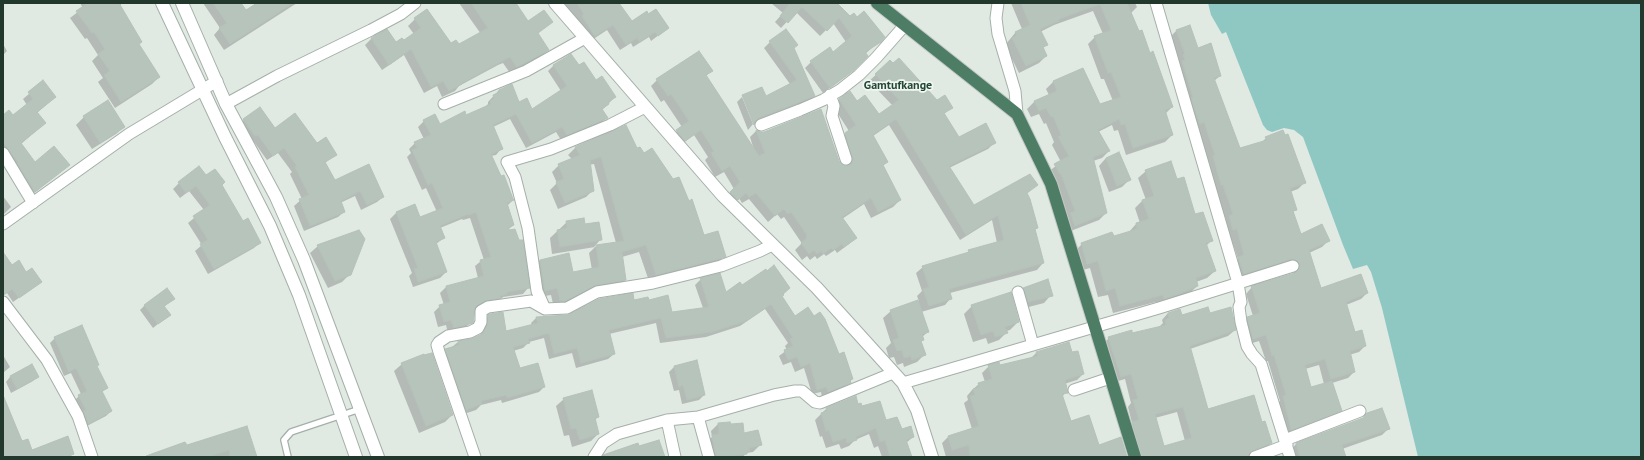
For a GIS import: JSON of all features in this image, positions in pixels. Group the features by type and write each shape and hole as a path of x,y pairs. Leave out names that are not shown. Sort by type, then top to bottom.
{"highway":[{"path":"877,3 1017,114 1051,184 1135,457"}],"street":[{"path":"162,3 270,226 299,296 356,457"},
{"path":"182,3 226,104 276,197 304,260 378,457"},
{"path":"226,104 304,62 371,30 400,14 415,3"},
{"path":"555,3 723,196 817,288 903,383 917,410 932,457"},
{"path":"998,3 996,18 998,34 1015,91 1017,114"},
{"path":"1156,3 1238,283 1241,302 1239,307 1241,322 1247,346 1261,364 1290,457"},
{"path":"761,125 800,110 830,95 859,74 893,40 905,25"},
{"path":"444,104 526,71 585,38"},
{"path":"3,224 129,134 217,81"},
{"path":"830,95 834,106 832,116 846,159"},
{"path":"545,309 537,291 528,228 515,177 507,162 550,149 579,138 610,125 645,107"},
{"path":"3,153 33,202"},
{"path":"475,457 439,352 438,345 439,342 448,336 470,332 478,328 481,322 481,311 488,307 531,301 545,309 567,308 597,292 653,283 721,266 772,245"},
{"path":"903,383 1094,327 1293,266"},
{"path":"1018,292 1033,344"},
{"path":"3,302 47,360 78,416 92,457"},
{"path":"594,457 602,443 609,437 667,420 698,417 774,395 795,391 802,391 815,402 820,403 893,373"},
{"path":"1074,390 1110,378"},
{"path":"1255,457 1286,442 1360,411"},
{"path":"698,417 709,457"},
{"path":"667,420 675,457"}],"lane":[{"path":"288,457 284,440 286,435 360,409"}],"water":[{"path":"1208,3 1641,3 1641,457 1418,457 1382,308 1371,272 1367,265 1353,269 1303,137 1294,130 1284,128 1272,132 1267,130 1263,125 1226,32 1222,34 1211,15"}],"building":[{"path":"88,3 119,3 142,42 139,44 160,77 121,102 104,75 110,71 98,54 105,49 94,32 92,33 76,11"},
{"path":"213,3 241,3 246,10 257,3 293,3 230,44 219,28 227,23"},
{"path":"471,3 516,3 528,21 544,10 553,22 538,33 549,50 517,67 510,57 449,91 443,81 431,87 411,49 389,65 371,38 387,29 396,42 402,38 404,40 421,28 414,18 427,9 451,43 456,40 459,44 488,28"},
{"path":"577,3 619,3 632,21 647,11 648,14 656,9 669,28 658,36 655,32 640,42 637,38 626,45 613,25 595,36 582,16 584,14"},
{"path":"790,3 837,3 850,16 854,13 857,17 864,11 885,37 881,42 865,52 868,56 854,70 830,88 810,61 830,47 833,52 852,36 839,18 827,31 802,7 788,23 780,16"},
{"path":"1021,3 1127,3 1139,31 1142,30 1150,53 1153,51 1173,107 1165,110 1173,135 1133,148 1125,124 1121,125 1119,119 1098,130 1110,151 1093,157 1107,213 1075,226 1070,213 1075,211 1061,174 1054,164 1069,156 1058,137 1061,135 1053,116 1051,117 1046,108 1039,111 1034,101 1057,91 1053,81 1083,68 1100,104 1121,97 1111,72 1108,73 1094,36 1111,30 1100,4 1059,19 1059,21 1040,29 1048,45 1043,47 1047,56 1026,66 1012,38 1017,35 1015,32 1030,25"},
{"path":"1190,25 1198,48 1211,43 1221,76 1214,78 1240,148 1267,140 1265,137 1283,130 1285,135 1288,134 1306,183 1290,188 1297,210 1293,211 1301,234 1322,224 1330,241 1309,250 1321,288 1361,274 1368,293 1346,302 1355,332 1362,330 1366,346 1350,351 1355,372 1331,379 1325,359 1305,365 1311,387 1332,381 1342,411 1291,430 1283,396 1286,395 1274,355 1272,356 1266,335 1253,339 1247,317 1260,313 1251,286 1295,273 1300,264 1291,259 1244,274 1238,257 1244,255 1237,229 1233,230 1229,216 1233,214 1223,185 1221,185 1213,156 1215,155 1204,122 1200,124 1194,108 1191,98 1193,98 1182,61 1185,60 1183,55 1185,54 1176,30"},
{"path":"786,29 798,45 794,48 815,96 758,118 754,125 742,95 762,87 766,96 797,80 769,41"},
{"path":"699,51 713,71 706,75 759,156 765,153 756,130 764,132 821,109 839,161 845,166 851,164 853,160 845,133 856,125 839,99 850,91 857,101 865,95 879,114 899,100 875,74 890,60 893,63 899,58 937,100 945,95 953,108 944,113 959,137 986,123 996,143 949,166 974,205 1030,174 1038,185 1027,193 1038,228 1035,229 1044,263 949,289 952,299 929,306 923,289 929,287 922,266 969,252 968,250 1004,240 998,215 966,235 896,119 873,135 888,162 883,165 901,200 878,212 871,198 842,217 857,238 844,247 842,244 833,250 831,248 823,254 821,251 817,254 814,250 809,254 801,243 807,238 807,235 791,212 788,214 784,209 775,216 756,193 749,197 746,193 738,200 730,192 740,182 730,166 722,171 711,153 714,151 701,130 685,141 676,130 689,121 671,94 668,96 656,79"},
{"path":"571,54 579,65 584,62 596,80 602,76 616,97 608,102 609,104 602,109 608,118 567,135 562,127 532,143 516,114 493,125 503,149 491,154 501,176 504,175 514,200 507,203 514,225 508,228 509,230 515,229 519,240 523,240 530,288 507,292 507,294 500,296 501,298 485,301 475,308 473,323 454,328 451,320 444,322 439,305 450,302 446,286 484,276 480,260 491,257 476,212 469,215 468,214 440,226 445,238 436,242 447,272 418,282 414,269 418,268 396,212 415,204 420,217 443,208 432,183 428,185 412,150 417,148 414,142 431,135 423,120 435,114 440,124 465,111 466,115 491,104 490,101 494,99 493,95 500,92 499,90 512,84 519,102 527,98 532,109 567,86 553,65"},
{"path":"43,80 56,97 37,112 46,123 21,143 35,162 54,146 70,165 35,192 17,163 18,162 3,142 3,115 9,110 13,115 33,99 28,92"},
{"path":"108,100 125,127 100,143 83,116"},
{"path":"260,107 275,128 295,113 317,143 326,137 337,155 325,162 335,180 369,164 384,197 367,205 360,191 341,201 345,212 310,226 299,199 309,195 295,167 297,166 284,148 273,156 258,135 255,136 243,119"},
{"path":"626,125 637,148 640,147 644,153 652,148 673,179 679,177 689,201 692,199 704,235 718,231 726,257 656,275 646,245 622,252 626,280 596,285 565,301 560,301 557,288 545,291 540,260 569,253 573,272 599,267 596,245 624,241 601,157 590,160 594,191 565,203 556,182 564,179 558,164 580,155 575,147"},
{"path":"1119,152 1131,180 1117,186 1106,158"},
{"path":"1171,161 1177,179 1184,177 1195,214 1203,212 1213,241 1206,243 1216,271 1196,278 1198,286 1176,295 1164,299 1163,295 1120,306 1115,288 1106,291 1098,261 1087,264 1081,243 1112,232 1114,236 1134,230 1137,228 1136,223 1149,219 1142,200 1154,196 1145,170"},
{"path":"199,166 206,175 215,169 225,182 222,185 243,221 248,218 261,243 214,269 200,244 208,240 193,216 210,205 196,186 186,193 178,182"},
{"path":"584,218 585,224 599,222 602,240 560,247 557,230 567,228 566,221"},
{"path":"359,230 365,239 351,275 335,281 317,245"},
{"path":"3,252 12,265 19,260 26,272 32,268 42,282 19,298 12,289 3,295"},
{"path":"774,265 790,288 782,296 795,316 808,307 814,316 820,312 825,319 839,354 844,352 853,379 850,380 851,383 828,392 826,387 817,390 810,363 801,367 797,357 788,360 784,350 793,346 790,339 793,338 771,304 746,321 712,332 666,338 661,318 609,330 615,354 581,363 577,348 554,354 549,333 528,339 530,343 513,347 520,368 538,363 545,387 507,398 507,395 481,401 482,404 466,410 445,349 459,345 458,341 471,339 482,334 487,325 488,315 490,314 503,312 506,331 538,323 536,317 568,315 599,299 633,293 634,300 648,297 649,300 668,295 672,312 709,307 700,278 720,273 726,292 740,282 742,285 766,269 767,271"},
{"path":"1048,279 1053,296 1028,302 1023,288"},
{"path":"167,288 175,299 164,306 171,315 158,324 144,305"},
{"path":"1011,292 1019,322 1005,327 1008,333 995,337 993,331 981,335 971,305"},
{"path":"918,300 929,332 922,334 924,340 921,341 926,355 912,360 911,356 904,358 902,350 897,351 893,340 899,338 890,310"},
{"path":"1208,307 1210,313 1231,307 1236,330 1190,346 1208,409 1254,395 1262,422 1265,421 1272,443 1252,451 1248,457 1142,457 1132,422 1139,420 1133,400 1138,399 1131,374 1121,377 1108,337 1132,330 1132,333 1166,325 1165,320 1169,318 1168,313 1180,309 1182,315","holes":["1183,407 1192,438 1164,446 1155,414"]},
{"path":"82,325 99,365 97,366 108,388 102,391 112,411 89,424 83,411 86,410 78,395 87,391 76,368 69,372 54,337"},
{"path":"1069,342 1072,352 1078,351 1084,374 1065,380 1068,393 1062,394 1071,421 1089,415 1099,445 1121,437 1127,457 970,457 969,445 952,450 948,436 979,426 970,396 975,395 973,389 979,387 978,383 992,379 988,365 999,362 1000,365 1038,356 1036,352"},
{"path":"432,353 453,415 426,426 401,363 424,354"},
{"path":"697,360 705,395 687,400 683,385 679,387 674,366"},
{"path":"32,364 39,377 17,389 10,376"},
{"path":"592,390 599,417 595,418 599,434 580,440 576,428 571,429 563,398"},
{"path":"3,395 22,441 28,439 32,450 68,436 74,454 67,457 3,457"},
{"path":"856,396 858,404 861,403 862,406 880,401 886,420 897,417 902,429 911,426 914,437 906,440 912,457 890,457 885,440 880,442 876,428 856,437 857,440 847,443 846,438 833,442 829,430 826,431 821,413 827,411 826,408"},
{"path":"1382,408 1390,429 1342,445 1346,457 1300,457 1296,443 1363,418 1367,413"},
{"path":"730,422 731,424 743,423 744,433 758,430 762,445 749,448 750,451 747,451 747,454 716,457 712,435 719,434 718,423"},
{"path":"247,426 257,457 230,457 229,450 208,457 146,456 185,442 187,445"},
{"path":"659,440 665,457 602,457 603,455 638,443 639,446"}],"district":[{"name":"Gamtufkange","path":"898,86"}]}
